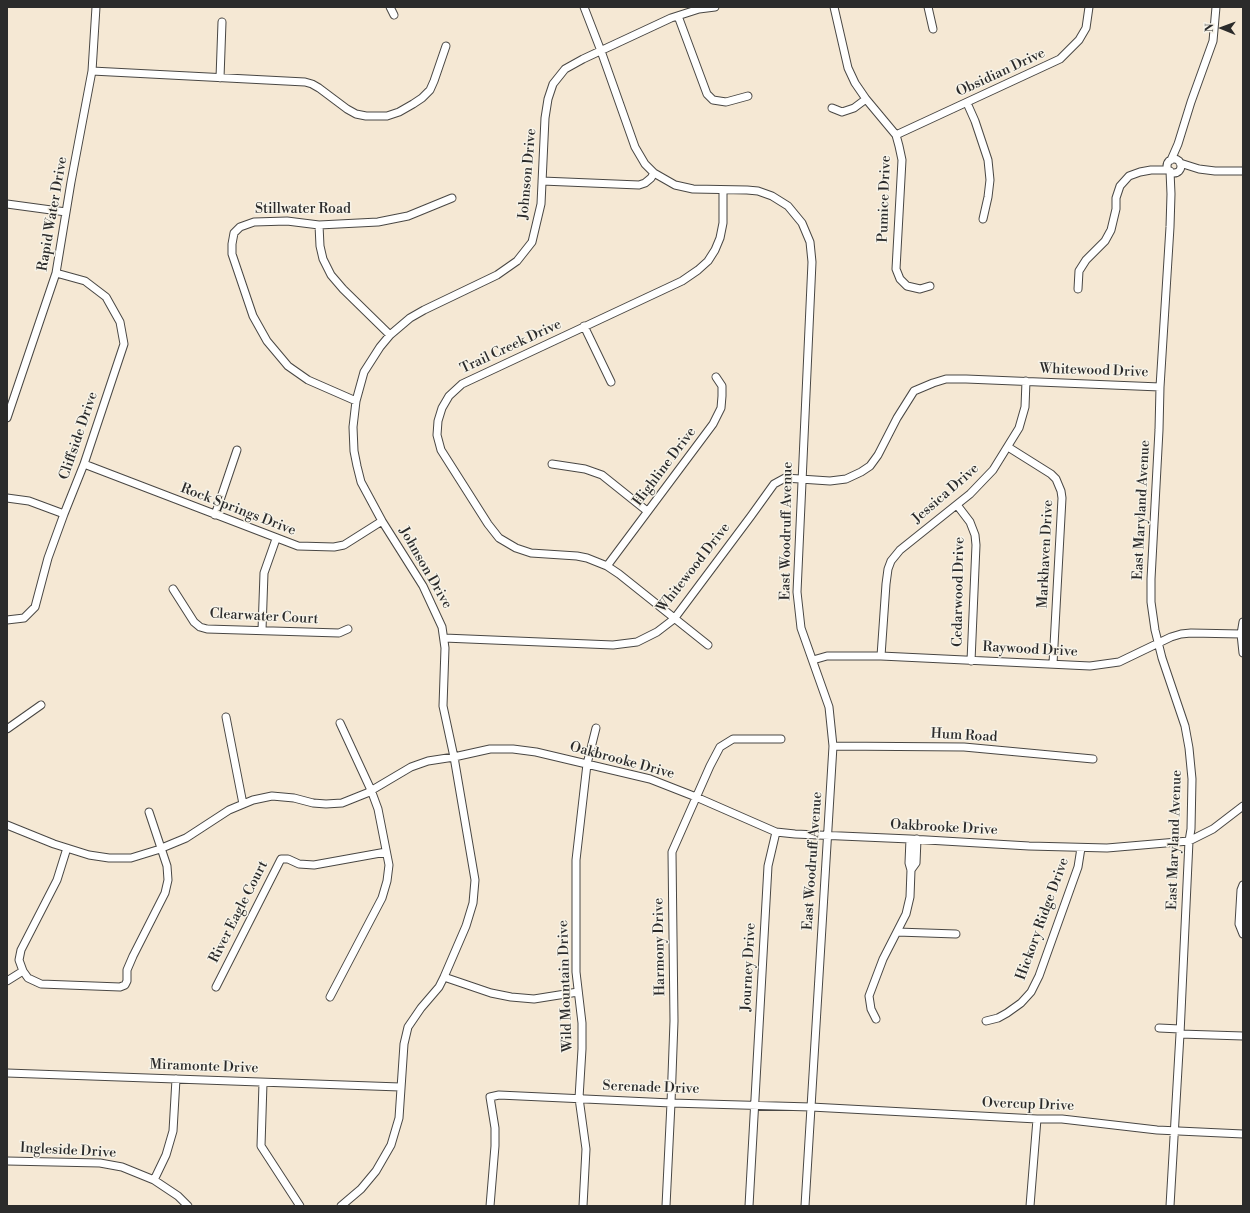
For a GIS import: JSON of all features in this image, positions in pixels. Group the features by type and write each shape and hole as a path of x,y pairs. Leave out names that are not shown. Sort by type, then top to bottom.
{"street":[{"name":"Rapid Water Drive","path":"7,418 56,273 92,71 96,7"},
{"path":"390,7 394,15"},
{"name":"East Woodruff Avenue","path":"584,7 635,146 645,164 654,173 675,184 693,189 747,190 772,196 788,206 802,223 810,242 812,262 797,592 801,628 829,707 833,746 805,1206"},
{"name":"Johnson Drive","path":"341,1206 361,1189 376,1171 391,1145 399,1118 404,1044 408,1027 421,1008 439,987 444,977 466,926 473,903 475,880 454,757 443,706 445,680 444,638 442,627 423,586 382,521 362,482 356,466 353,438 356,401 364,372 390,334 410,318 497,275 517,260 532,242 541,204 548,99 553,84 565,69 646,29 699,9 715,7"},
{"name":"Pumice Drive","path":"834,7 848,68 855,83 866,99 896,135 902,160 896,269 900,279 907,286 920,289 930,286"},
{"path":"928,7 933,29"},
{"name":"Obsidian Drive","path":"896,135 1060,59 1079,40 1086,28 1089,7"},
{"name":"East Maryland Avenue","path":"1170,1206 1189,841 1191,828 1192,779 1190,748 1185,726 1158,643 1152,615 1151,579 1160,387 1171,194 1174,166 1179,155 1178,144 1191,102 1213,41 1216,7"},
{"path":"678,16 707,94 713,100 726,102 748,96"},
{"path":"220,78 222,22"},
{"path":"92,71 305,82 319,88 356,114 366,116 387,116 399,112 413,104 430,90 446,46"},
{"path":"832,108 842,112 854,108 866,99"},
{"path":"967,102 983,142 988,160 990,180 988,198 983,219"},
{"path":"1078,289 1079,271 1086,260 1105,241 1111,230 1116,209 1116,198 1120,186 1129,176 1174,166 1215,171 1243,171"},
{"path":"542,181 640,185 646,183 654,173"},
{"name":"Trail Creek Drive","path":"708,645 607,566 587,558 577,556 531,553 516,548 499,538 488,524 441,450 438,435 438,421 448,396 462,384 682,281 698,270 708,261 720,238 723,223 723,190"},
{"name":"Stillwater Road","path":"356,401 308,380 288,366 267,341 253,316 232,254 234,233 240,227 254,222 287,221 319,225 378,222 408,216 452,198"},
{"path":"7,204 66,212"},
{"path":"319,225 320,246 323,259 331,275 343,289 390,334"},
{"name":"Cliffside Drive","path":"7,620 24,618 35,607 48,558 84,464 124,344 120,322 106,298 85,281 56,273"},
{"path":"584,326 611,382"},
{"name":"Highline Drive","path":"607,566 647,510 713,424 721,408 722,396 722,386 716,377"},
{"path":"801,479 830,481 846,479 866,469 878,455 897,418 914,391 946,379 1026,381"},
{"name":"Whitewood Drive","path":"1026,381 1160,387"},
{"name":"Jessica Drive","path":"881,656 886,584 891,561 900,550 957,505 982,483 993,470 1019,428 1026,403 1026,381"},
{"name":"Markhaven Drive","path":"1008,447 1051,474 1056,479 1061,491 1062,498 1053,664"},
{"path":"215,515 237,450"},
{"name":"Rock Springs Drive","path":"84,464 276,539 298,546 334,547 344,545 382,521"},
{"path":"552,464 585,469 602,475 647,510"},
{"name":"Whitewood Drive","path":"444,638 613,645 637,642 657,632 674,619 774,484 785,478 801,479"},
{"path":"7,498 29,501 64,514"},
{"name":"Cedarwood Drive","path":"957,505 970,522 975,535 976,545 971,661"},
{"path":"262,630 264,573 276,539"},
{"name":"Clearwater Court","path":"173,589 194,622 200,627 208,629 339,633 348,629"},
{"path":"1243,622 1241,634 1243,653"},
{"name":"Raywood Drive","path":"813,660 827,656 881,656 1090,666 1119,662 1171,637 1191,633 1241,634"},
{"path":"7,729 41,705"},
{"path":"226,717 244,804"},
{"path":"330,997 382,898 387,881 388,865 378,809 371,790 340,723"},
{"name":"Wild Mountain Drive","path":"583,1206 586,1149 579,1098 582,1023 576,972 576,860 587,764 596,728"},
{"name":"Harmony Drive","path":"666,1206 672,1103 674,1020 672,852 720,747 733,739 781,739"},
{"name":"Hum Road","path":"833,746 964,748 1093,759"},
{"name":"Oakbrooke Drive","path":"7,825 89,855 109,858 131,858 186,838 229,810 253,800 272,796 294,798 312,803 342,803 371,790 412,767 428,761 490,749 513,749 536,752 650,779 696,797 776,832 1028,846 1107,848 1189,841 1213,829 1243,806"},
{"path":"67,848 57,880 21,950 19,960 23,971 28,978 41,984 120,987 125,985 127,981 127,970 165,893 168,880 167,866 162,848 149,812"},
{"name":"Journey Drive","path":"749,1206 768,866 776,832"},
{"path":"876,1019 871,1009 869,996 876,976 906,914 910,897 914,839"},
{"name":"Hickory Ridge Drive","path":"986,1021 1002,1016 1021,1003 1031,992 1039,976 1078,867 1081,848"},
{"name":"River Eagle Court","path":"216,987 281,859 288,859 299,864 314,865 386,852"},
{"path":"1243,885 1241,890 1239,924 1243,934"},
{"path":"897,932 956,934"},
{"path":"7,981 23,971"},
{"path":"444,977 491,993 511,997 534,999 578,992"},
{"path":"1159,1028 1180,1032 1243,1036"},
{"name":"Miramonte Drive","path":"7,1073 400,1087"},
{"path":"154,1180 166,1155 173,1131 176,1080"},
{"path":"263,1083 261,1146 300,1206"},
{"name":"Serenade Drive","path":"490,1206 495,1128 490,1096 499,1095 672,1103 811,1107"},
{"name":"Overcup Drive","path":"811,1107 1080,1120 1134,1128 1243,1134"},
{"path":"1030,1206 1037,1119"},
{"name":"Ingleside Drive","path":"7,1161 100,1163 122,1167 154,1180 178,1196 188,1206"}]}
